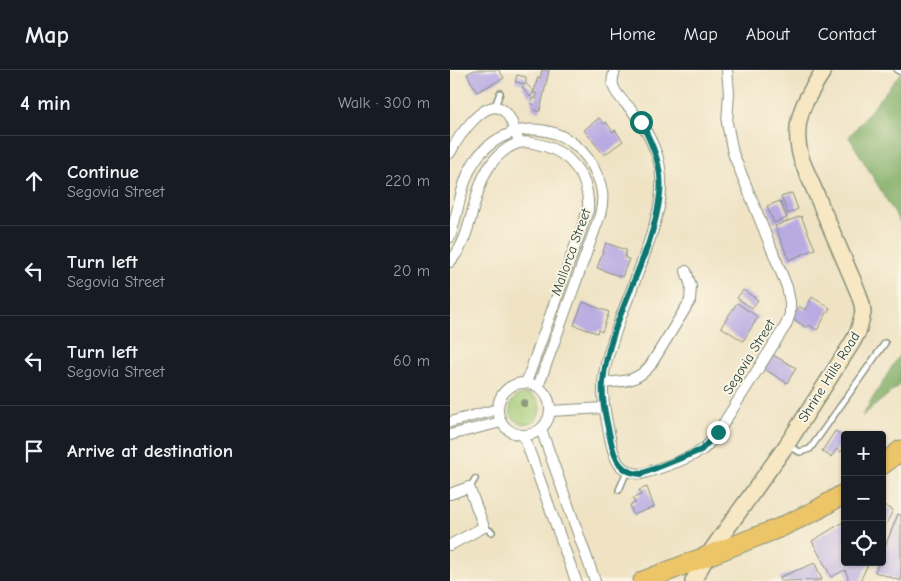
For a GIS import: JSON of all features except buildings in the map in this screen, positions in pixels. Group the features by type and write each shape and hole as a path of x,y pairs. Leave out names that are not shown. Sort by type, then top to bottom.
{"highway":[{"path":"886,462 901,450"},
{"path":"643,581 786,524 817,510 841,495"}],"street":[{"path":"615,70 612,80 616,93 641,122 657,156 660,174 658,213 611,345 603,383 604,408 614,454 622,468 627,471"},
{"name":"Segovia Street","path":"627,471 641,474 696,453 710,442 780,336 790,314 787,288 739,171 729,139 727,70"},
{"name":"Shrine Hills Road","path":"693,581 708,555 786,446 852,343 858,332 863,313 858,292 802,161 798,145 797,128 799,116 805,101 824,70"},
{"path":"450,153 459,138 478,116 486,109 496,106 507,114 519,143 501,152 486,170 481,180 464,240 450,262"},
{"name":"Mallorca Street","path":"450,237 468,174 473,164 493,143 515,132 540,130 561,134 580,148 594,168 602,191 603,204 538,387"},
{"name":"Mallorca Street","path":"519,143 540,144 559,152 569,159 584,179 588,190 588,210 526,383"},
{"path":"573,251 585,255"},
{"path":"603,383 627,381 636,378 650,366 690,301 690,286 686,271"},
{"path":"526,383 538,387 545,393 549,402 550,411 547,421 536,433 524,436 510,432 501,422 498,408 498,402 504,392 514,385 526,383"},
{"path":"450,422 498,408"},
{"path":"550,411 604,408"},
{"path":"450,435 501,422"},
{"path":"541,429 595,581"},
{"path":"524,436 576,581"},
{"path":"541,481 558,476"},
{"path":"450,494 472,483 488,530 450,545"},
{"path":"552,512 569,507"}],"lane":[{"path":"897,70 901,72"},
{"path":"496,106 500,93"},
{"path":"786,446 800,452 810,449 885,343"},
{"path":"619,490 627,471"}],"green space":[{"path":"901,73 901,224 849,137"},
{"path":"901,352 901,384 862,416"},
{"path":"525,394 536,398 540,409 536,420 525,424 514,420 510,409 514,398"}],"route":[{"path":"641,122 657,156 660,192 658,213 652,233 607,359 603,395 614,454 622,468 634,474 641,474 690,456 701,450 718,432"}]}
